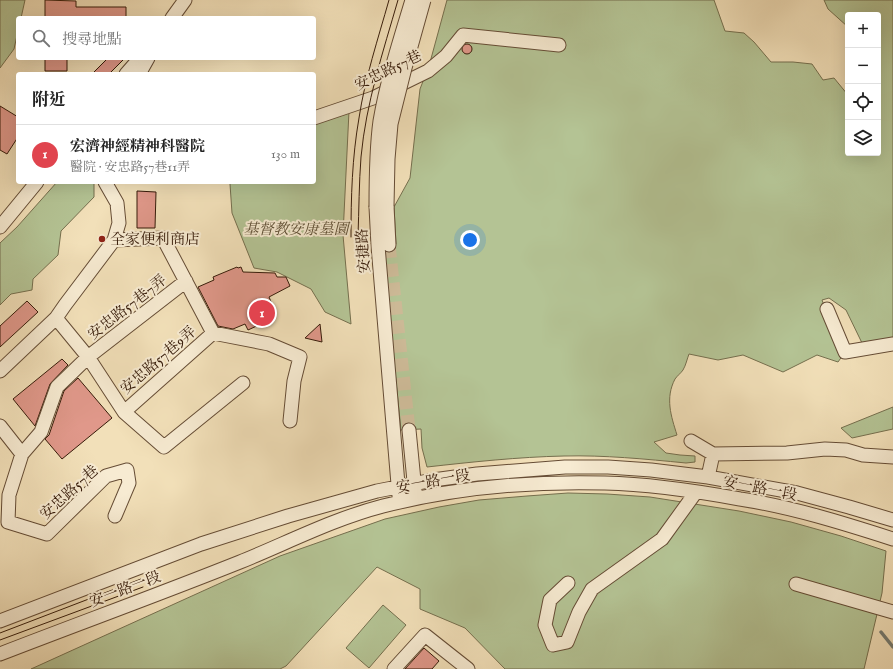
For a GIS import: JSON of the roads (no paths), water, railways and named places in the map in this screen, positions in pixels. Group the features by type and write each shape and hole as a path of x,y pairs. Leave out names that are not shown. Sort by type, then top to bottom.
{"street":[{"path":"173,16 185,0"},
{"name":"安捷路","path":"389,245 381,206 376,158 380,122 388,85 412,0"},
{"name":"安捷路","path":"400,503 378,246 381,206 388,159 391,124 404,68 424,0"},
{"name":"安忠路57巷","path":"316,117 373,98 428,70 446,56 463,35 559,44"},
{"path":"128,72 138,60"},
{"path":"141,72 147,60"},
{"path":"0,227 35,184"},
{"path":"0,371 56,318 114,240 119,223 117,203 107,184"},
{"path":"114,240 163,238 213,333 269,344 300,357 294,381 290,422"},
{"name":"安忠路57巷7弄","path":"88,358 186,281"},
{"path":"827,309 845,352 893,344"},
{"path":"56,318 88,358 124,412 164,447 242,383"},
{"name":"安忠路57巷9弄","path":"124,412 213,333"},
{"name":"安忠路57巷","path":"88,358 57,387 40,432 22,454 5,498 8,522 47,534 106,476 127,470 129,483 115,516"},
{"path":"0,426 22,454"},
{"path":"409,430 416,499"},
{"path":"691,441 713,454 787,453 825,449 846,450 863,455 893,457"},
{"path":"708,477 713,454"},
{"name":"安一路一段","path":"0,621 201,544 288,516 377,491 439,479 477,474 565,467 608,467 651,470 708,477 797,494 893,520"},
{"path":"568,583 550,600 545,625 553,645 567,642 579,612 592,590 662,539 689,491 685,474"},
{"name":"安一路一段","path":"0,654 241,562 322,528 376,509 436,495 478,489 565,483 607,483 650,486 741,499 794,510 893,539"},
{"path":"796,584 893,612"},
{"path":"394,669 425,636 468,669"}],"waterway":[{"path":"881,632 893,647"}],"tunnel":[{"path":"389,245 409,430"}],"tram line":[{"path":"351,237 352,178 359,118 368,73 389,0"},
{"path":"358,236 360,167 363,137 371,97 398,0"},
{"path":"0,633 141,579"},
{"path":"0,640 143,587"}],"place":[{"name":"全家便利商店","path":"102,239"},
{"name":"宏濟神經精神科醫院","path":"262,313"}],"park label":[{"name":"基督教安康墓園","path":"296,229"}]}
